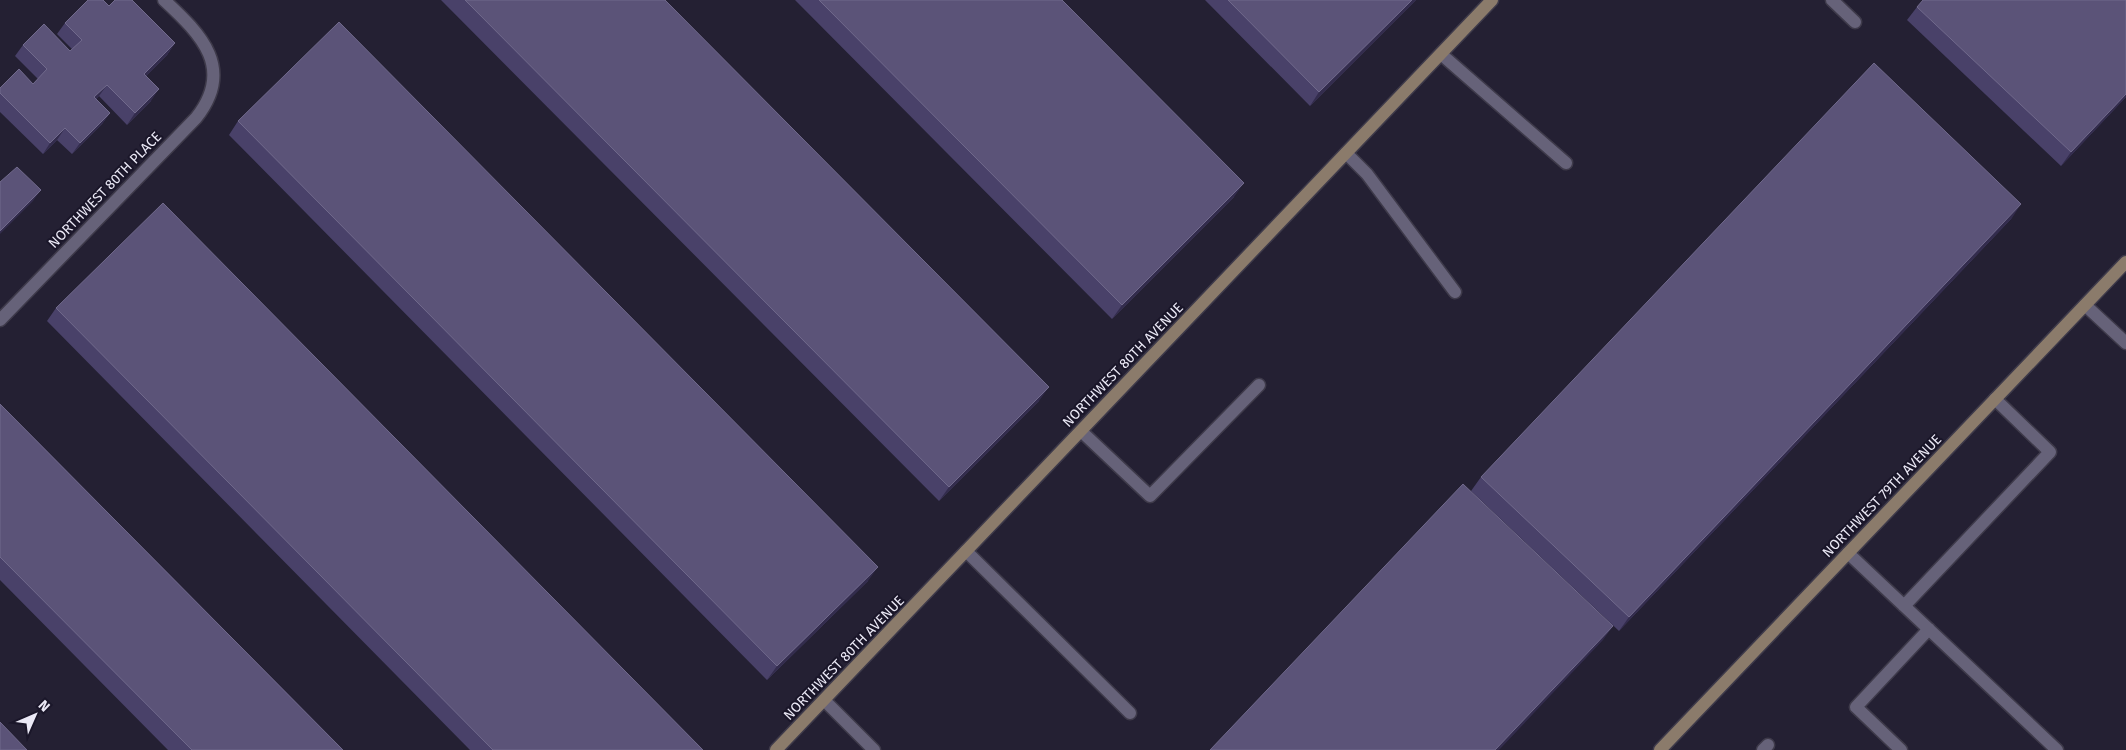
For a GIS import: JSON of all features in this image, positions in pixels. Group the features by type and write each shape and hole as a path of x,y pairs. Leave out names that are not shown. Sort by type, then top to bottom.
{"street":[{"name":"NORTHWEST 80TH PLACE","path":"0,320 196,118 211,96 214,72 211,60 200,37 188,22 164,0"},
{"name":"NORTHWEST 80TH AVENUE","path":"776,750 1492,0"},
{"path":"1832,0 1855,22"},
{"path":"1441,54 1566,163"},
{"path":"1346,154 1367,174 1455,292"},
{"name":"NORTHWEST 79TH AVENUE","path":"1664,748 2126,262"},
{"path":"2085,305 2126,342"},
{"path":"1081,431 1150,496 1259,385"},
{"path":"1904,606 2050,452 1995,399"},
{"path":"966,551 1130,713"},
{"path":"1848,553 2057,750"},
{"path":"1901,750 1856,707 1929,629"},
{"path":"824,700 874,750"}],"building":[{"path":"88,0 103,0 109,6 115,0 132,0 175,43 144,74 159,89 135,113 107,85 94,97 110,113 80,143 65,128 50,143 0,93 0,88 19,69 33,84 47,69 23,45 44,24 70,51 82,40 65,23"},
{"path":"465,0 665,0 1049,387 949,487"},
{"path":"819,0 1062,0 1244,183 1122,305"},
{"path":"1228,0 1412,0 1319,92"},
{"path":"1923,0 2126,0 2126,94 2071,152 1917,7"},
{"path":"339,22 878,567 777,666 238,121"},
{"path":"1874,63 2021,204 1629,617 1481,477"},
{"path":"17,167 41,190 0,231 0,182"},
{"path":"163,203 703,750 493,750 56,308"},
{"path":"0,404 343,750 192,750 0,557"},
{"path":"1463,484 1613,626 1495,750 1210,750"},
{"path":"0,722 27,750 0,750"}]}
